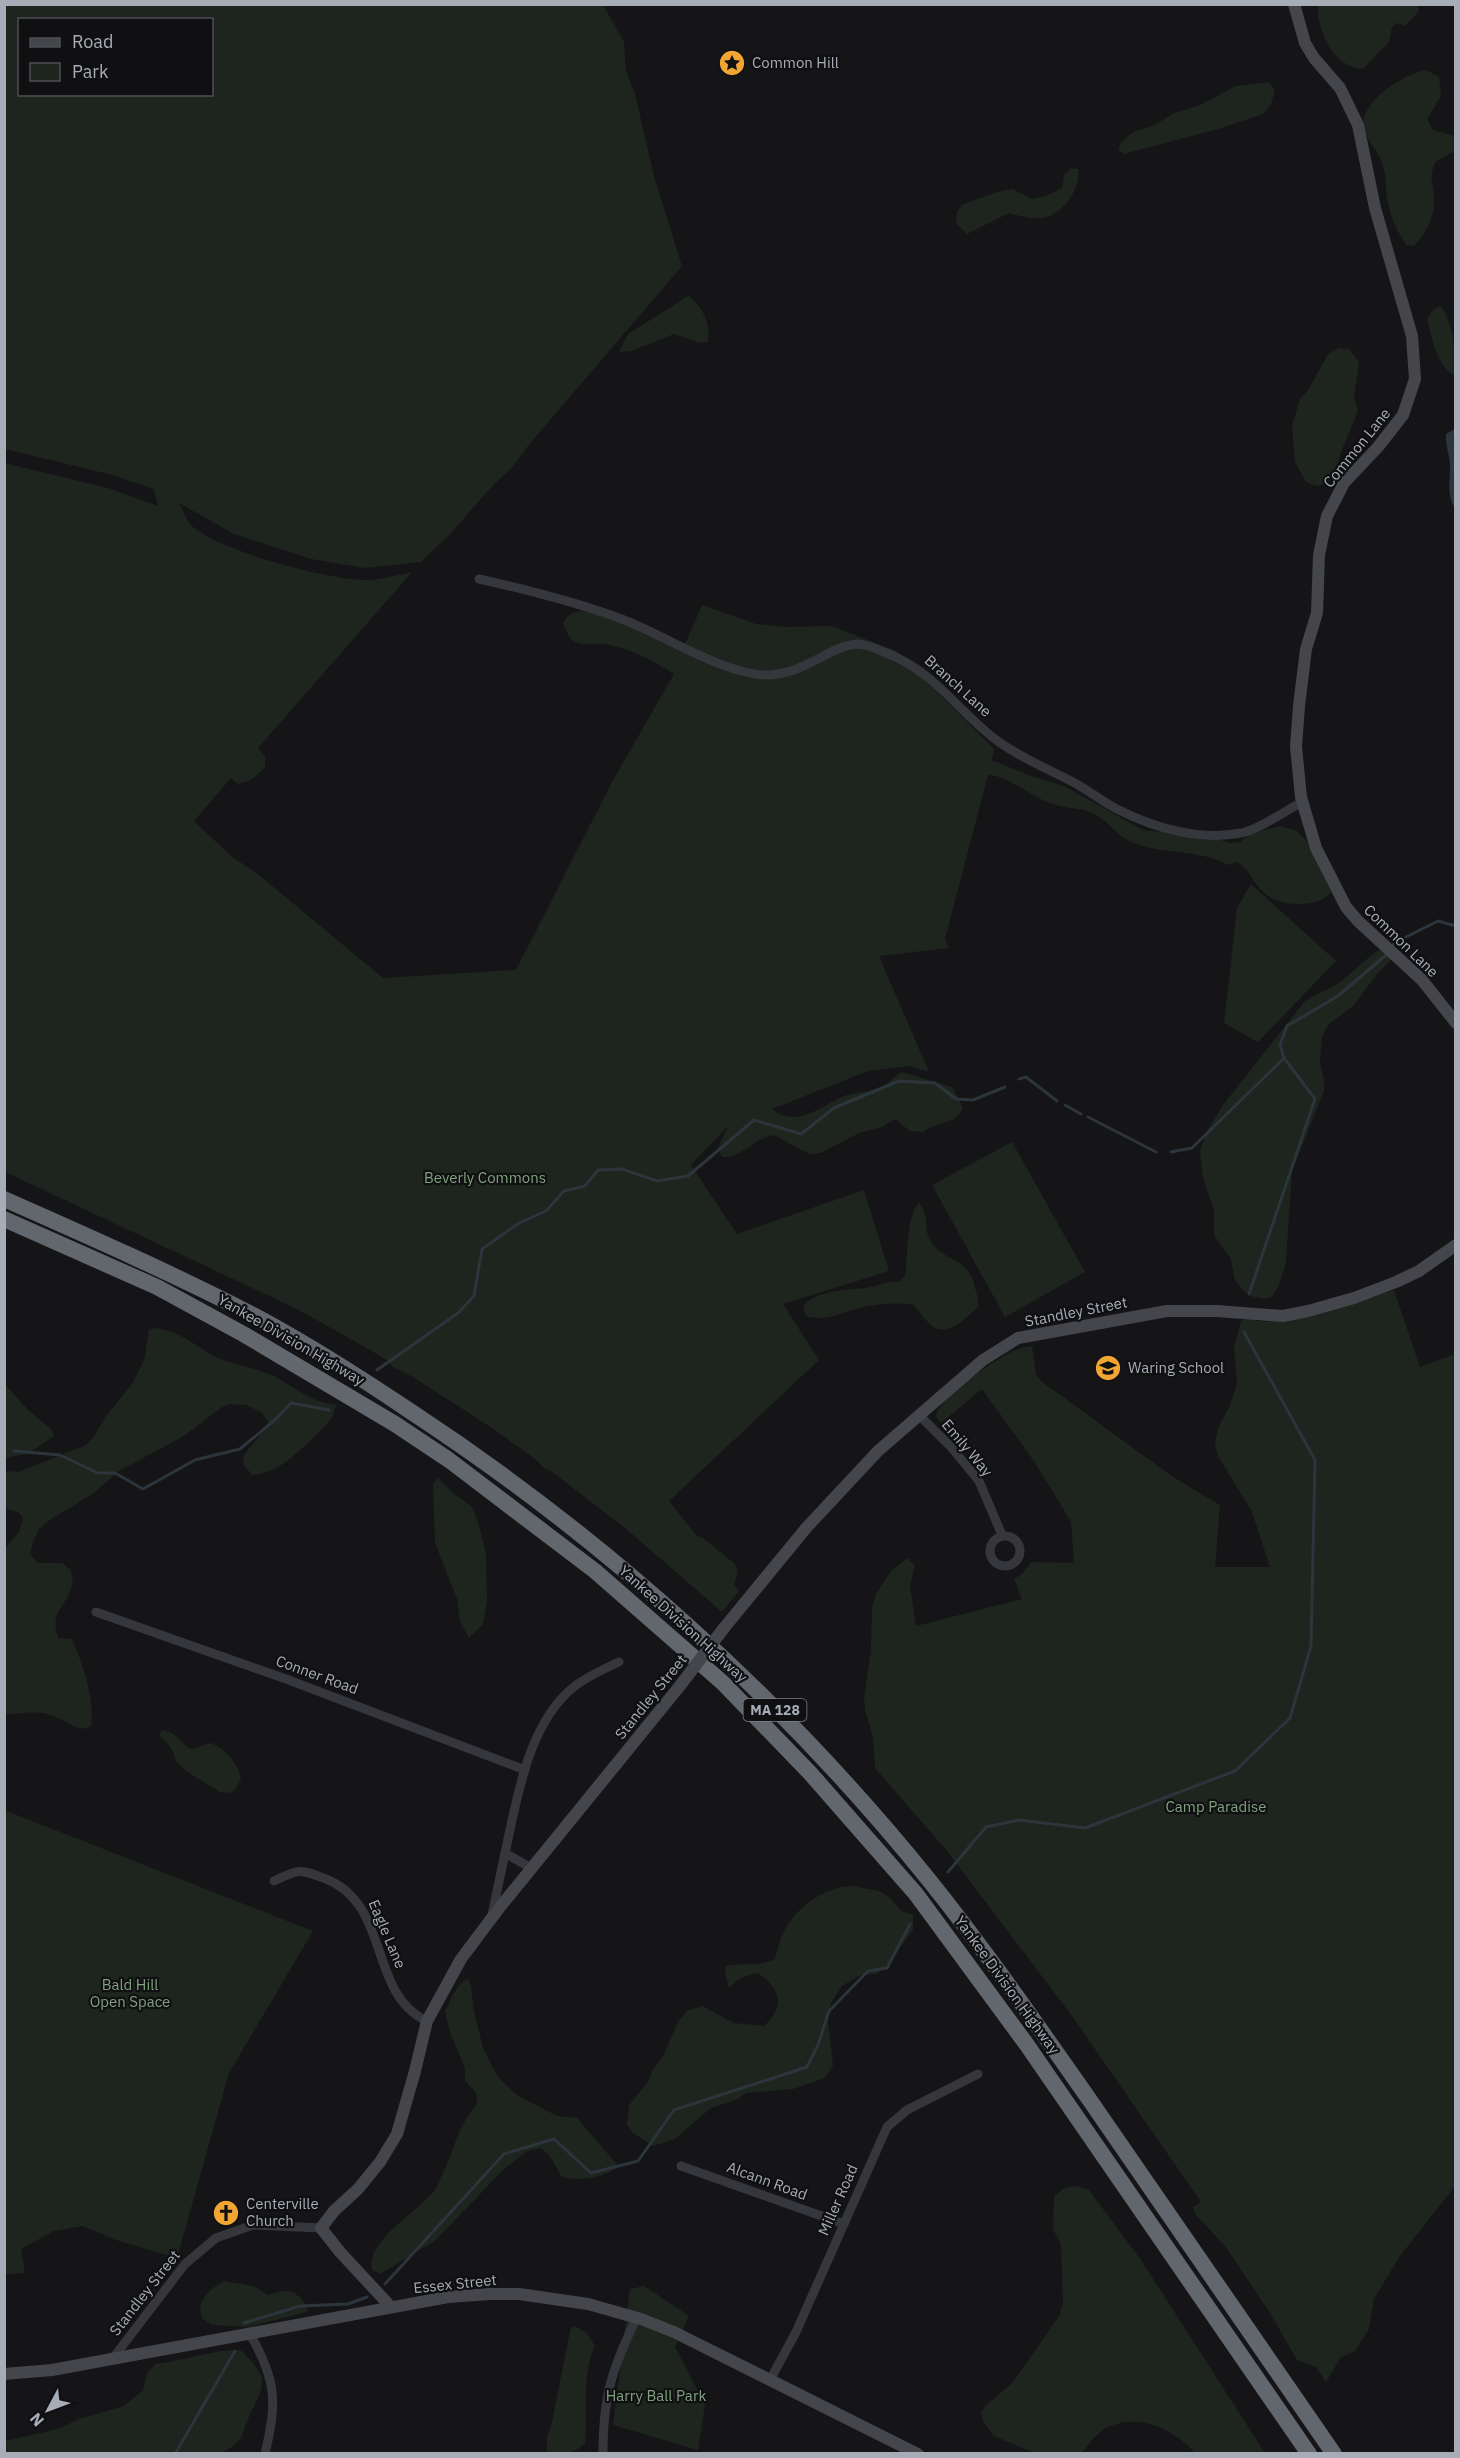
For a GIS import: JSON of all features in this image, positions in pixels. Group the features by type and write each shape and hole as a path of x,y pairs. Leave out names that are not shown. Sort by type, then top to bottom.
{"highway":[{"name":"Yankee Division Highway","path":"4,1199 122,1250 261,1320 379,1390 449,1436 537,1501 636,1580 738,1673 842,1780 927,1877 970,1933 1199,2256 1334,2454"},
{"name":"Yankee Division Highway","path":"4,1219 157,1287 245,1335 395,1424 449,1460 595,1571 723,1683 810,1773 916,1894 1027,2045 1309,2454"}],"street":[{"name":"Common Lane","path":"1294,4 1305,43 1314,58 1340,88 1358,125 1375,208 1412,336 1415,379 1403,415 1378,447 1344,483 1327,516 1319,555 1317,613 1306,649 1299,706 1297,772 1302,802 1316,848 1337,894 1358,921 1389,948 1434,994 1455,1023"},
{"name":"Branch Lane","path":"479,579 595,609 748,674 786,673 842,648 859,644 884,652 914,666 936,683 996,740 1089,790 1115,808 1158,827 1197,834 1242,833 1302,802"},
{"name":"Standley Street","path":"113,2358 185,2264 216,2238 253,2226 321,2228 373,2171 397,2134 416,2071 427,2021 461,1959 491,1918 815,1518 879,1451 982,1360 1018,1338 1161,1311 1217,1311 1284,1316 1308,1311 1354,1298 1396,1282 1419,1271 1455,1245"},
{"name":"Emily Way","path":"919,1415 951,1447 979,1481 1002,1535"},
{"name":"Conner Road","path":"96,1612 276,1675 525,1770"},
{"path":"491,1918 525,1770 536,1738 559,1700 584,1679 619,1662"},
{"path":"505,1853 531,1868"},
{"name":"Eagle Lane","path":"274,1881 304,1870 345,1888 357,1900 364,1913 393,1989 413,2015 427,2021"},
{"name":"Miller Road","path":"770,2380 796,2332 887,2127 907,2110 978,2074"},
{"name":"Alcann Road","path":"681,2166 844,2224"},
{"path":"321,2228 391,2307"},
{"name":"Essex Street","path":"4,2374 52,2370 391,2307 470,2295 519,2294 588,2304 637,2317 666,2328 916,2453"},
{"path":"603,2454 606,2399 610,2378 637,2317"},
{"path":"250,2334 261,2353 273,2390 273,2419 265,2454"}],"green space":[{"name":"Beverly Commons","path":"5,5 603,5 624,42 626,70 635,94 654,176 682,266 531,442 510,470 421,562 365,568 311,559 234,534 179,503 193,527 227,546 275,562 324,574 363,580 381,579 412,572 258,748 265,757 265,768 251,780 238,784 231,778 194,821 231,856 259,875 383,978 516,970 611,784 674,674 650,660 623,649 605,644 576,642 569,637 563,624 572,614 586,612 685,644 702,605 756,624 787,627 832,626 896,651 994,749 992,760 1031,776 1064,786 1143,830 1213,837 1229,843 1240,842 1252,833 1280,826 1297,831 1306,840 1331,892 1313,903 1287,903 1267,895 1237,862 1228,865 1206,856 1157,849 1134,843 1122,837 1093,813 1050,803 1012,782 988,775 945,939 949,948 879,956 929,1072 910,1066 868,1071 772,1109 781,1115 790,1117 808,1114 847,1095 879,1088 902,1072 952,1087 963,1107 960,1113 951,1120 923,1132 910,1131 895,1119 882,1127 859,1133 821,1153 809,1154 774,1135 736,1154 722,1157 718,1148 728,1126 691,1165 737,1234 864,1190 889,1271 783,1304 819,1360 669,1501 696,1535 735,1564 738,1573 734,1584 739,1591 722,1612 625,1528 551,1471 492,1428 413,1377 393,1367 388,1361 297,1309 5,1172 4,463 108,488 158,506 154,489 112,475 5,449"},
{"path":"1318,5 1418,5 1419,11 1405,26 1397,23 1392,27 1389,42 1363,69 1352,67 1335,55 1320,26"},
{"path":"1426,70 1439,77 1441,96 1427,119 1433,130 1455,136 1455,151 1435,162 1432,177 1433,212 1426,230 1414,246 1406,245 1392,219 1383,166 1366,134 1364,119 1375,100 1395,83"},
{"path":"1269,82 1275,90 1271,104 1263,114 1218,129 1124,154 1118,150 1122,141 1133,132 1155,125 1174,113 1198,106 1236,86"},
{"path":"1070,169 1078,169 1077,185 1069,200 1050,216 1033,218 1009,213 967,234 956,223 957,212 962,205 997,192 1012,189 1033,199 1046,196 1062,188 1064,175"},
{"path":"688,296 705,316 708,342 700,343 674,334 631,351 619,352 628,334"},
{"path":"1440,306 1451,329 1455,376 1449,372 1439,358 1427,318"},
{"path":"1339,348 1349,349 1359,362 1354,397 1358,411 1334,476 1326,484 1317,486 1306,482 1295,462 1292,426 1300,399 1309,389 1328,354"},
{"path":"1251,884 1336,961 1258,1042 1224,1023 1237,908"},
{"path":"1383,948 1393,958 1378,973 1353,1006 1329,1024 1322,1036 1320,1062 1324,1091 1292,1171 1286,1263 1279,1285 1272,1297 1265,1299 1254,1297 1246,1293 1235,1281 1231,1259 1214,1235 1214,1210 1203,1178 1200,1151 1207,1131 1223,1105 1304,1002 1337,984"},
{"path":"1012,1142 1085,1272 1005,1317 932,1185"},
{"path":"919,1203 924,1212 931,1242 943,1254 968,1270 978,1297 978,1307 957,1325 944,1330 932,1326 912,1304 874,1305 822,1318 806,1316 803,1306 817,1296 835,1291 899,1282 905,1276 910,1226"},
{"name":"Camp Paradise","path":"1394,1290 1420,1367 1455,1354 1455,2186 1400,2256 1374,2299 1369,2329 1355,2351 1341,2357 1326,2382 1316,2367 1297,2360 1270,2313 1225,2246 1196,2215 1193,2207 1201,2202 1072,2016 947,1851 875,1768 873,1737 865,1710 864,1697 871,1650 872,1607 876,1594 891,1571 907,1558 915,1565 910,1586 916,1626 1022,1599 1014,1579 1023,1573 1031,1562 1074,1563 1071,1522 1036,1464 982,1389 941,1423 936,1417 946,1400 982,1370 1018,1349 1032,1346 1036,1375 1041,1381 1173,1477 1220,1505 1215,1567 1270,1567 1252,1512 1218,1456 1215,1445 1218,1428 1237,1384 1234,1348 1241,1321 1248,1318 1277,1321 1298,1318"},
{"path":"155,1328 175,1333 221,1359 274,1376 321,1402 336,1404 334,1411 326,1425 290,1459 269,1471 252,1475 244,1465 243,1456 268,1422 261,1412 246,1405 229,1404 184,1436 119,1471 94,1493 39,1529 30,1554 38,1563 62,1563 71,1570 72,1587 56,1616 56,1629 58,1638 72,1639 80,1659 90,1693 91,1726 82,1729 53,1716 37,1712 5,1713 5,1548 19,1532 23,1518 19,1513 5,1508 5,1471 18,1472 86,1445 132,1384 144,1360 149,1330"},
{"path":"4,1383 28,1410 51,1429 54,1436 28,1454 9,1457 5,1460"},
{"path":"438,1478 454,1494 471,1506 486,1553 487,1601 483,1624 469,1638 460,1622 457,1599 435,1543 433,1484"},
{"path":"162,1730 172,1733 189,1748 194,1749 211,1743 226,1753 237,1767 241,1778 234,1791 220,1792 187,1772 177,1762 171,1748 159,1735"},
{"name":"Bald Hill Open Space","path":"4,1810 313,1931 229,2073 177,2258 116,2240 83,2226 54,2231 21,2249 25,2273 5,2274"},
{"path":"852,1886 879,1891 889,1897 901,1911 913,1915 913,1930 885,1968 876,1974 861,1975 842,1986 831,2003 828,2021 833,2066 825,2078 793,2089 746,2093 736,2100 711,2108 675,2139 653,2146 633,2133 627,2125 629,2105 648,2082 678,2022 687,2011 702,2006 734,2023 764,2026 775,2011 778,1998 766,1980 758,1973 746,1976 729,1988 725,1974 726,1966 763,1963 775,1959 787,1926 801,1909 830,1890"},
{"path":"468,1979 483,2048 498,2077 517,2095 557,2116 577,2118 619,2167 591,2178 568,2178 561,2176 550,2156 541,2148 527,2151 504,2169 436,2240 380,2274 372,2270 372,2259 376,2248 435,2190 461,2128 477,2104 476,2093 465,2081 465,2068 450,2033 445,2011 457,1989"},
{"path":"1076,2186 1089,2190 1141,2260 1265,2453 1195,2453 1187,2444 1166,2431 1144,2423 1132,2422 1120,2423 1104,2429 1093,2438 1082,2453 1035,2453 994,2436 984,2423 981,2413 985,2406 1013,2382 1059,2316 1063,2303 1061,2245 1053,2229 1054,2197 1064,2188"},
{"path":"224,2281 254,2286 268,2295 282,2291 291,2292 299,2297 308,2308 307,2312 247,2327 212,2325 202,2318 200,2312 202,2301 209,2291"},
{"name":"Harry Ball Park","path":"644,2286 689,2316 675,2347 705,2405 698,2450 613,2425 630,2289"},
{"path":"575,2326 587,2333 595,2346 586,2381 585,2443 568,2453 547,2453 547,2437 569,2336 571,2328"},
{"path":"230,2350 242,2351 257,2369 262,2382 259,2396 241,2438 222,2453 5,2453 5,2441 58,2429 79,2419 124,2406 143,2390 147,2373 155,2364"}],"shaded area":[{"path":"1455,429 1455,506 1450,495 1450,463 1446,434"}],"waterway":[{"path":"1391,948 1394,943 1438,921 1456,926"},
{"path":"1249,1294 1315,1099 1284,1058 1280,1045 1287,1026 1338,996 1387,954"},
{"path":"1171,1152 1192,1148 1284,1058"},
{"path":"1019,1079 1026,1077 1057,1101"},
{"path":"377,1370 458,1313 474,1296 482,1249 519,1223 546,1211 564,1191 585,1186 598,1170 622,1169 657,1181 688,1176 754,1120 801,1134 834,1108 899,1081 935,1083 956,1099 973,1100 1005,1087"},
{"path":"1065,1105 1081,1114"},
{"path":"1088,1117 1156,1152"},
{"path":"948,1872 986,1827 1019,1820 1085,1828 1235,1771 1290,1718 1311,1646 1315,1460 1244,1332"},
{"path":"14,1451 60,1455 98,1473 115,1473 143,1489 195,1460 240,1449 276,1419 291,1403 329,1410"},
{"path":"385,2284 504,2154 554,2139 591,2173 638,2161 674,2110 807,2067 818,2045 829,2011 868,1971 887,1968 910,1924"},
{"path":"244,2323 300,2306 348,2304 367,2297"},
{"path":"175,2454 235,2351"}],"place":[{"name":"Common Hill","path":"732,63"},
{"name":"Waring School","path":"1108,1368"},
{"name":"Centerville Church","path":"226,2213"}]}
